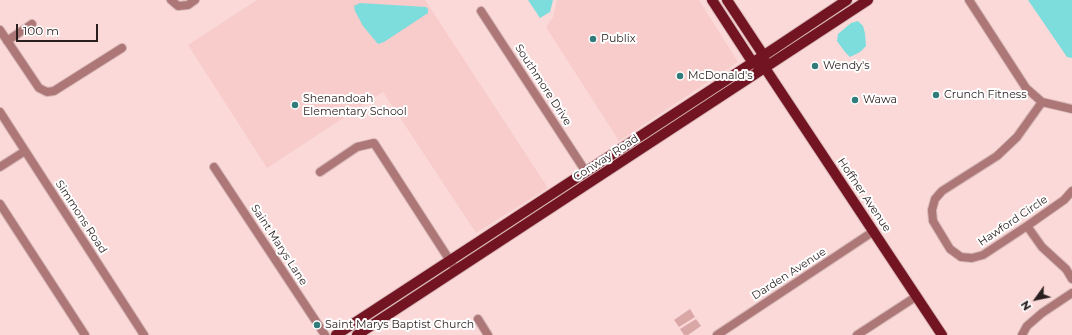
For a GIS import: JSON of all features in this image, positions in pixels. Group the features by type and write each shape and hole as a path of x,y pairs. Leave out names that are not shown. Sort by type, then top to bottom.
{"main road":[{"path":"712,0 753,63 765,68"},
{"name":"Hoffner Avenue","path":"727,0 764,56 765,68 942,335"},
{"name":"Conway Road","path":"336,335 764,56 847,0"},
{"name":"Conway Road","path":"357,335 765,68 863,2"},
{"path":"635,153 640,142 657,131 666,120"},
{"path":"591,182 602,170 627,153 630,143"}],"street":[{"path":"172,0 178,6 188,5 195,0"},
{"path":"969,0 1026,88 1042,102 1072,109"},
{"name":"Southmore Drive","path":"481,11 586,172"},
{"path":"7,41 32,24"},
{"path":"0,30 39,88 47,92 54,91 122,48"},
{"name":"Hawford Circle","path":"1042,102 1017,138 997,156 942,191 935,199 932,210 933,221 950,249 961,257 972,258 983,255 1027,226 1064,200 1072,192"},
{"name":"Simmons Road","path":"0,112 144,335"},
{"path":"320,172 358,148 374,143 456,270"},
{"path":"0,166 25,151"},
{"name":"Saint Marys Lane","path":"214,167 325,335"},
{"path":"0,204 84,335"},
{"path":"536,205 550,209"},
{"path":"536,205 540,216"},
{"path":"1027,226 1042,247 1066,269 1072,279"},
{"name":"Darden Avenue","path":"717,335 874,231"},
{"path":"1022,335 1027,326 1072,293"},
{"path":"857,335 917,296"},
{"path":"478,320 488,335"}],"shaded area":[{"name":"Shenandoah Elementary School","path":"257,0 425,0 548,188 476,233 383,92 267,168 188,45"},
{"path":"557,0 699,0 738,62 619,141 546,27 553,17"},
{"path":"690,309 695,317 679,327 674,320"},
{"path":"696,319 701,326 688,335 684,335 680,329"}],"water":[{"path":"528,0 553,0 550,12 540,18"},
{"path":"1028,0 1072,0 1072,58 1067,57"},
{"path":"360,3 426,7 428,9 428,13 384,42 378,44 363,26 355,11 354,6"},
{"path":"858,21 863,26 866,46 860,52 850,57 837,41 838,34 851,23"}],"place":[{"name":"Publix","path":"593,39"},
{"name":"Wendy's","path":"815,66"},
{"name":"McDonald's","path":"680,76"},
{"name":"Crunch Fitness","path":"936,95"},
{"name":"Wawa","path":"855,100"},
{"name":"Shenandoah Elementary School","path":"295,105"},
{"name":"Saint Marys Baptist Church","path":"317,325"}]}
